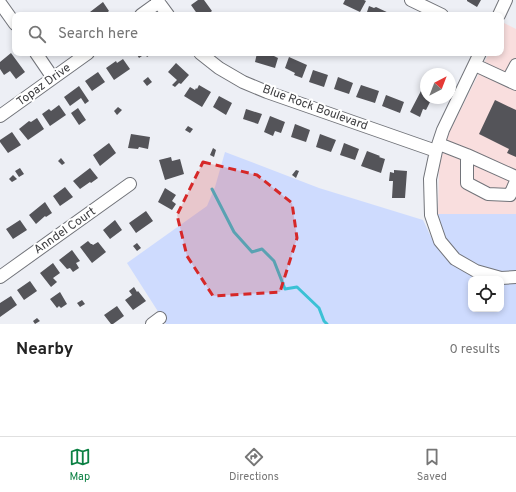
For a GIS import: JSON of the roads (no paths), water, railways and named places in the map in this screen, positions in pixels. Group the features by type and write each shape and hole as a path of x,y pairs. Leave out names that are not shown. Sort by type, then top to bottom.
{"street":[{"path":"411,0 436,12"},
{"path":"500,12 506,0"},
{"path":"145,12 158,1 166,12"},
{"path":"0,3 12,20"},
{"path":"38,56 53,78"},
{"name":"Topaz Drive","path":"0,116 84,56"},
{"name":"Blue Rock Boulevard","path":"204,56 219,68 267,92 437,147 467,155 516,177"},
{"path":"479,56 443,130 437,147 430,179 431,215 440,241 455,259 476,271 501,278 516,277"},
{"path":"475,65 512,82 516,65"},
{"path":"467,155 467,184 488,194 510,195 516,181"},
{"name":"Anndel Court","path":"0,277 130,184"}],"waterway":[{"path":"212,189 234,232 252,252 262,249 274,261 285,289 297,287 319,308 324,321 327,324"}]}
